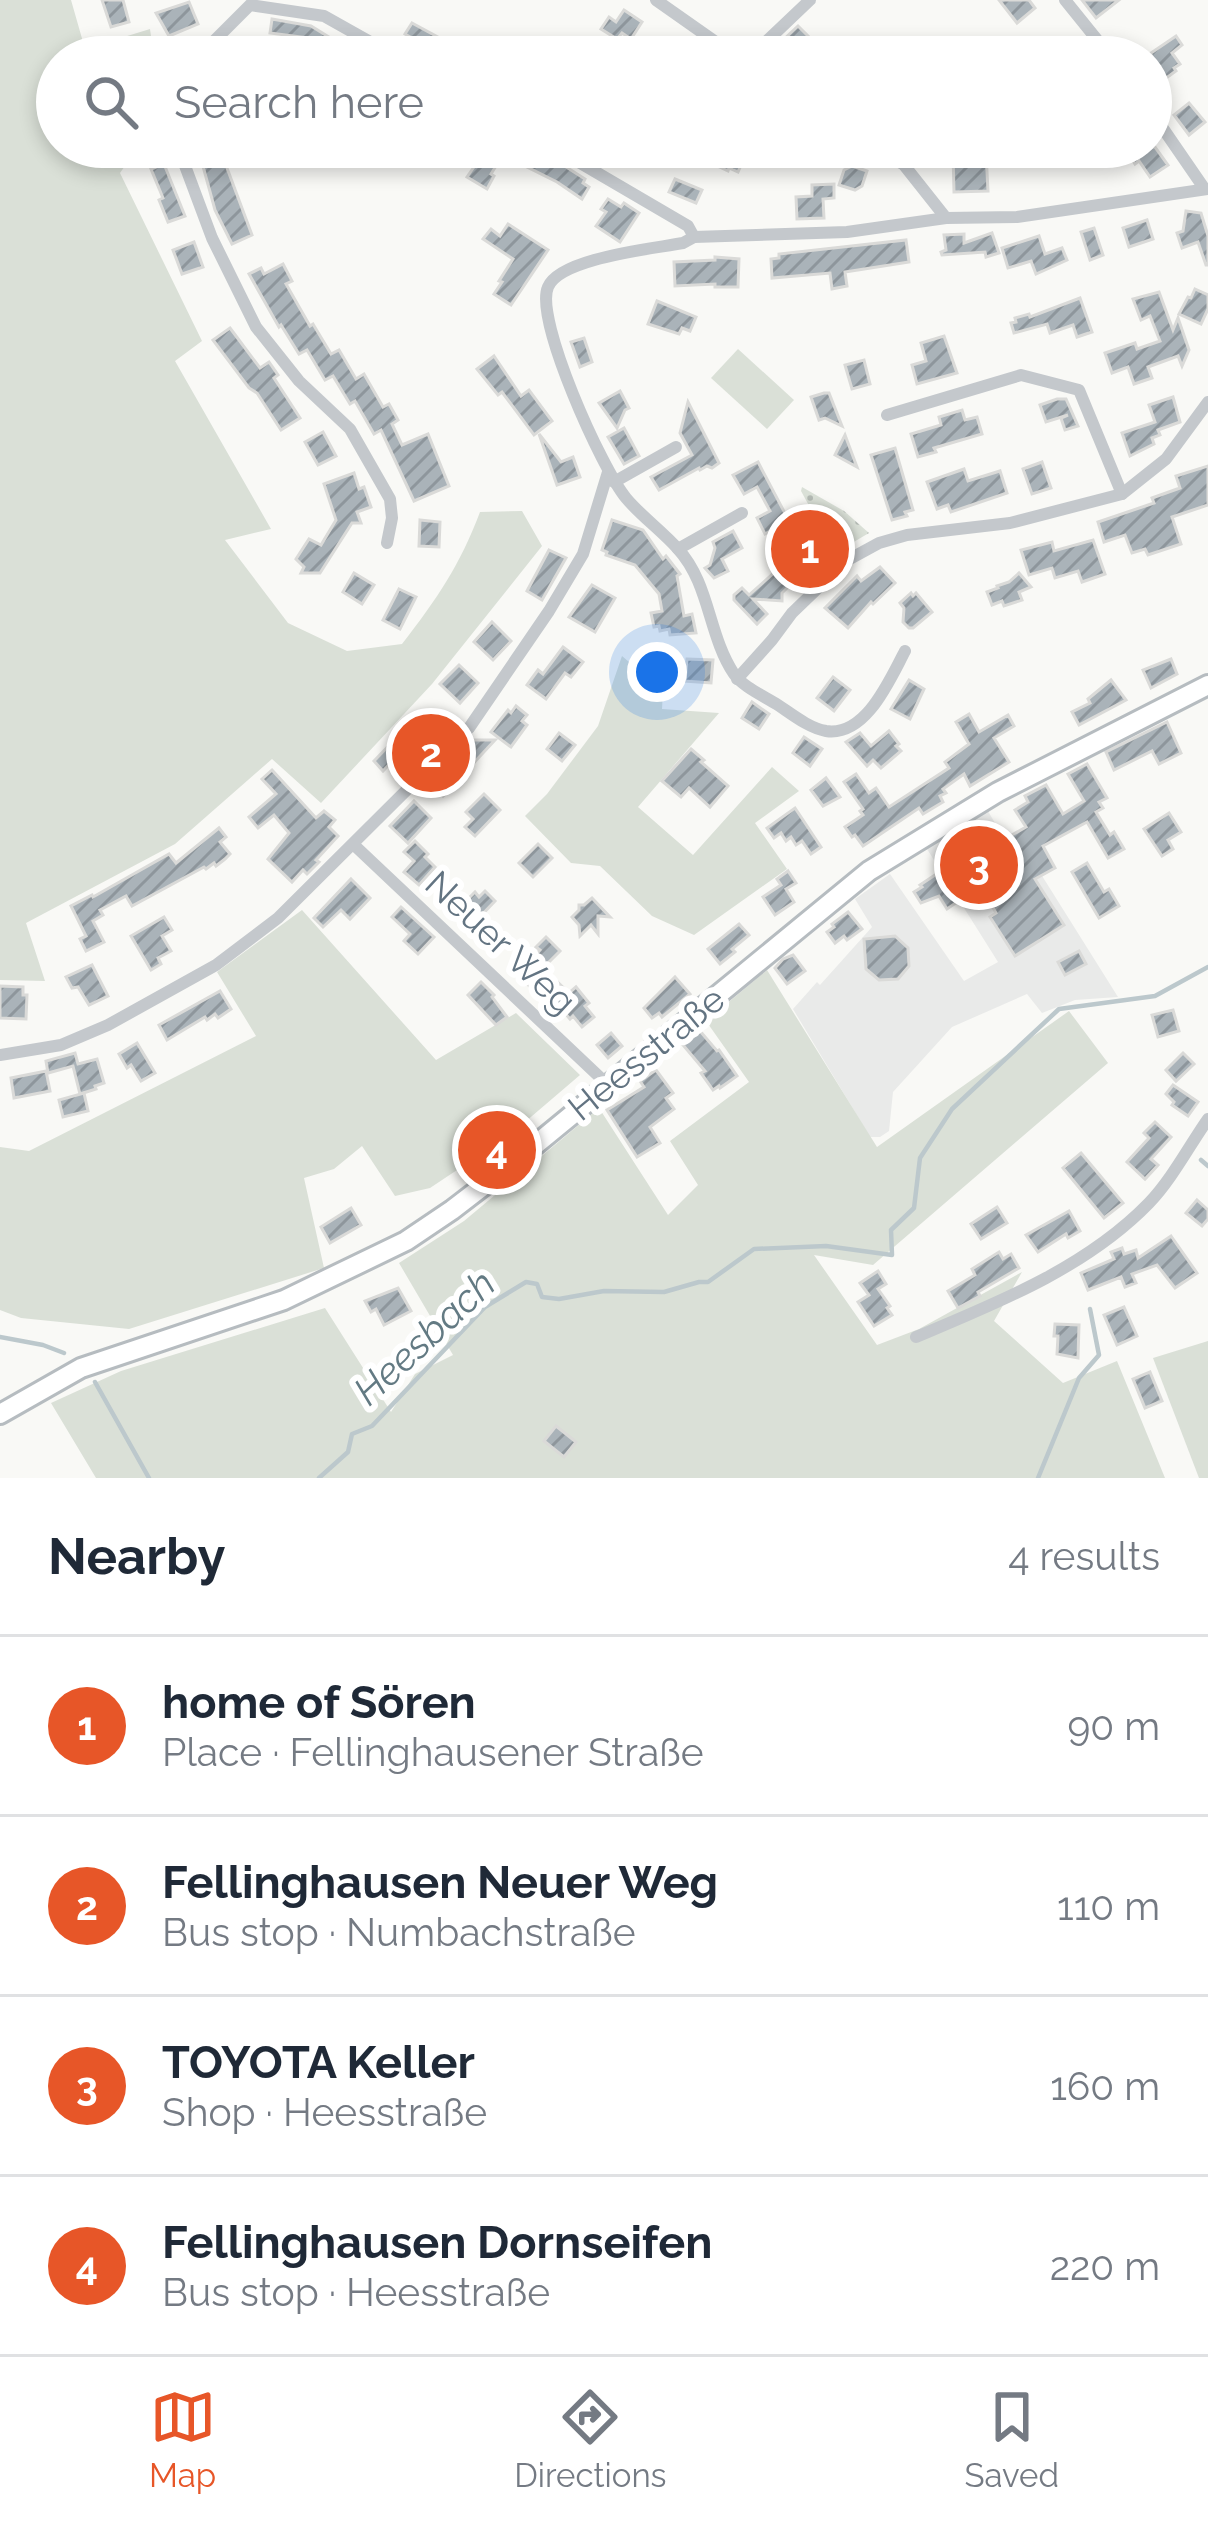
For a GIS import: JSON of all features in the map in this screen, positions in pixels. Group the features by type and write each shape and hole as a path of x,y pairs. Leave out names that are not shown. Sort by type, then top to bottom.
{"main road":[{"name":"Heesstraße","path":"0,1414 80,1368 284,1300 406,1241 452,1210 869,871 998,792 1208,685"}],"street":[{"path":"656,0 707,36"},
{"path":"773,36 810,0"},
{"path":"1065,0 1094,36"},
{"path":"218,36 249,3 324,16 360,36"},
{"path":"905,651 876,705 862,718 829,732 807,724 737,679 722,652 697,576 611,477 578,406 550,326 544,301 550,282 565,268 694,237 847,232 946,218 1018,217 1206,189 1172,141"},
{"path":"186,168 212,238 256,327 298,381 350,429 390,499 387,543"},
{"path":"589,168 688,226 694,237"},
{"path":"906,168 946,218"},
{"path":"887,415 1021,375 1079,390 1122,494"},
{"path":"737,679 792,613 846,561 879,543 907,536 1010,523 1122,494 1166,459 1208,402"},
{"path":"0,1055 61,1045 108,1025 216,965 278,918 469,728 583,554 611,477 676,447"},
{"path":"678,549 742,513"},
{"name":"Neuer Weg","path":"353,844 607,1084"},
{"path":"916,1337 1030,1287 1101,1242 1150,1202 1208,1119"}],"shaded area":[{"path":"0,0 71,0 81,36 36,36 36,168 123,168 120,173 202,341 175,361 271,529 225,540 288,623 347,651 402,644 447,581 480,512 522,511 542,546 432,684 321,803 272,759 175,844 26,923 45,981 0,980"},
{"path":"738,349 794,400 767,429 711,378"},
{"path":"802,487 844,511 869,533 835,553"},
{"path":"622,656 663,691 662,709 719,713 638,807 693,855 772,767 799,791 755,823 787,869 694,935 652,916 600,866 571,863 525,816 598,726"},
{"path":"988,811 1026,877 1039,871 1118,997 1075,1000 1042,1013 1027,994 952,1027 893,1092 889,1131 870,1137 793,1009 872,927 855,899 890,874 964,981 998,962 927,849"},
{"path":"302,910 436,1060 516,1013 580,1075 511,1134 430,1188 395,1196 362,1146 334,1169 304,1178 324,1268 129,1329 21,1318 0,1310 0,1147 29,1151 256,1036 217,972"},
{"path":"767,970 877,1147 1069,1011 1108,1063 873,1265 814,1255 877,1345 919,1329 1022,1272 994,1321 1063,1383 1117,1361 1165,1478 96,1478 51,1403 121,1371 325,1308 391,1412 415,1374 453,1355 399,1263 464,1221 599,1108 668,1215 698,1185 670,1141 749,1082 706,1021"},
{"path":"1208,1341 1208,1478 1199,1478 1153,1358"}],"building":[{"path":"102,0 123,0 129,22 111,27"},
{"path":"999,0 1029,0 1035,8 1017,23"},
{"path":"1082,0 1119,0 1096,18"},
{"path":"189,2 198,24 169,36 156,13"},
{"path":"624,10 642,22 633,36 612,36 601,29 609,17 616,22"},
{"path":"272,19 311,26 327,36 293,36 270,33"},
{"path":"412,23 436,36 408,36 405,34"},
{"path":"798,26 808,36 787,36"},
{"path":"1176,36 1182,45 1172,53"},
{"path":"1189,103 1205,122 1189,135 1174,115"},
{"path":"166,168 185,216 168,222 151,169"},
{"path":"203,168 227,168 252,235 232,244 215,210"},
{"path":"473,168 495,168 487,189 467,177"},
{"path":"529,168 568,168 589,187 582,199"},
{"path":"953,168 987,168 988,191 954,192"},
{"path":"844,170 867,171 862,186 855,190 839,185"},
{"path":"675,179 702,190 696,203 669,192"},
{"path":"834,184 834,198 823,199 824,218 797,219 796,197 812,196 812,185"},
{"path":"608,199 639,213 620,242 596,226"},
{"path":"1186,211 1201,213 1208,236 1208,265 1198,242 1182,248 1177,233 1183,231"},
{"path":"1147,220 1153,239 1129,247 1123,228"},
{"path":"508,224 548,250 511,305 494,294 513,259 483,239 491,229 500,236"},
{"path":"1094,228 1103,255 1090,260 1081,232"},
{"path":"992,233 999,253 942,255 944,235 964,234 964,243"},
{"path":"1039,236 1045,254 1062,248 1067,260 1036,274 1031,261 1008,268 1002,248"},
{"path":"906,240 909,262 845,272 847,286 832,289 830,273 772,278 771,259 779,254"},
{"path":"194,242 203,267 182,274 173,250"},
{"path":"739,259 738,287 675,286 674,262"},
{"path":"283,264 292,281 286,284 310,326 313,324 331,354 339,350 356,379 364,374 383,407 389,404 398,420 392,424 402,445 428,434 449,486 414,501 381,430 374,434 355,401 350,404 333,376 325,380 307,350 299,354 249,274 261,268 264,274"},
{"path":"1195,289 1208,295 1201,324 1179,314"},
{"path":"1159,292 1173,330 1178,318 1189,350 1182,366 1178,356 1148,367 1152,378 1134,384 1128,367 1112,373 1105,353 1160,341 1150,316 1141,320 1133,299"},
{"path":"1080,298 1092,332 1077,337 1073,325 1050,333 1047,324 1014,333 1011,323 1015,318"},
{"path":"657,301 696,317 690,331 682,328 679,334 648,324"},
{"path":"230,328 260,368 269,362 300,418 281,430 213,340"},
{"path":"944,336 957,373 917,384 912,365 926,361 921,343"},
{"path":"584,338 592,362 580,367 571,342"},
{"path":"494,356 521,396 529,390 552,421 534,435 502,392 498,395 477,369"},
{"path":"864,360 870,384 852,389 845,365"},
{"path":"620,391 629,408 617,428 599,403"},
{"path":"829,393 842,426 819,420 811,397"},
{"path":"1173,397 1180,422 1158,430 1154,444 1130,456 1122,433 1155,422 1149,405"},
{"path":"1066,399 1078,426 1065,430 1061,418 1068,415 1046,422 1040,405"},
{"path":"688,402 719,463 699,468 659,490 651,477 692,455 680,433"},
{"path":"962,410 965,420 977,417 982,434 918,457 911,434 941,425 939,417"},
{"path":"624,428 639,456 624,464 608,437"},
{"path":"323,432 336,456 318,465 305,442"},
{"path":"539,434 561,462 573,457 580,477 557,485"},
{"path":"845,435 857,467 835,455"},
{"path":"895,448 913,510 892,520 871,455"},
{"path":"758,462 789,521 765,534 757,518 770,511 757,487 744,494 733,475"},
{"path":"1042,462 1051,488 1032,494 1023,469"},
{"path":"1208,466 1208,505 1172,517 1181,544 1148,555 1145,549 1132,553 1125,535 1104,542 1098,522 1154,503 1152,498 1180,488 1176,476"},
{"path":"964,469 968,481 1000,471 1007,493 951,512 948,505 937,509 927,482"},
{"path":"354,473 371,507 357,512 361,523 352,523 320,573 301,573 304,567 296,559 309,539 321,545 336,520 324,484"},
{"path":"420,520 440,522 439,547 419,546"},
{"path":"612,520 643,530 680,574 684,616 692,614 696,633 670,635 669,629 654,627 651,613 662,611 659,594 635,565 602,550"},
{"path":"733,531 742,548 722,559 728,571 714,578 705,568 710,565 713,542"},
{"path":"815,536 824,553 803,565 797,545"},
{"path":"1093,540 1105,574 1082,582 1078,571 1055,578 1052,568 1029,575 1021,550 1052,542 1054,551"},
{"path":"549,550 566,558 542,600 527,591"},
{"path":"880,567 895,583 848,628 825,608 857,576 861,581"},
{"path":"776,571 789,586 782,601 753,599 767,614 757,624 734,595 742,588 749,595"},
{"path":"354,573 374,585 362,604 343,592"},
{"path":"1019,573 1031,587 1019,592 1022,600 992,605 987,592"},
{"path":"592,585 615,598 595,632 569,617"},
{"path":"399,589 416,597 400,629 383,620"},
{"path":"911,593 932,612 909,628 903,622 900,603"},
{"path":"492,622 511,641 493,660 474,642"},
{"path":"563,647 583,662 571,677 565,673 546,699 527,685 538,670 543,674"},
{"path":"687,659 713,660 711,683 685,681"},
{"path":"1171,659 1177,674 1151,688 1143,670"},
{"path":"459,665 478,683 460,703 440,684"},
{"path":"833,677 850,690 834,711 817,698"},
{"path":"909,680 924,689 910,719 891,709"},
{"path":"1111,680 1126,700 1079,725 1072,712 1090,703 1088,699"},
{"path":"752,702 769,714 759,729 742,718"},
{"path":"516,706 527,715 522,721 527,725 511,747 491,732"},
{"path":"969,714 979,732 1008,715 1014,726 994,738 1009,762 970,786 964,774 943,789 943,802 923,814 919,808 863,846 852,837 845,827 863,815 863,809 844,782 856,774 869,793 876,788 889,807 949,768 945,762 969,744 956,722"},
{"path":"1167,722 1181,753 1159,764 1152,751 1114,770 1106,752"},
{"path":"422,726 435,739 410,765 399,754 383,771 374,761 405,729 412,736"},
{"path":"889,731 901,751 881,768 873,760 867,766 846,742 860,733 871,746"},
{"path":"559,733 575,745 562,761 547,749"},
{"path":"804,737 822,749 810,766 793,753"},
{"path":"472,740 495,740 443,796 430,783"},
{"path":"691,749 728,786 710,807 689,788 681,797 662,781"},
{"path":"1087,764 1107,798 1099,802 1103,808 1096,812 1124,849 1108,858 1087,822 1043,846 1055,868 1035,879 1064,925 1015,956 990,917 996,913 986,895 972,892 947,909 939,896 921,903 914,892 953,863 943,847 976,826 989,848 1026,827 1015,810 1028,802 1025,796 1046,785 1063,814 1084,801 1068,774"},
{"path":"272,770 316,818 324,811 335,820 329,827 338,836 307,874 303,870 292,882 268,859 289,833 274,815 258,828 249,817 276,794 262,779"},
{"path":"826,778 840,797 823,806 811,790"},
{"path":"484,794 500,810 475,836 465,827 473,819 466,812"},
{"path":"414,801 431,818 408,843 390,826"},
{"path":"795,808 821,847 811,854 802,841 796,845 781,833 774,838 767,828"},
{"path":"1169,813 1181,832 1168,840 1173,849 1162,856 1144,829"},
{"path":"219,828 226,837 220,842 230,854 225,859 132,906 126,896 100,910 103,915 93,921 104,942 86,951 80,939 86,936 71,906 169,854 176,863"},
{"path":"415,841 435,867 419,885 404,872 414,861 404,852"},
{"path":"538,844 552,858 533,877 519,863"},
{"path":"1087,863 1104,892 1109,889 1119,906 1099,918 1072,872"},
{"path":"788,871 796,883 786,889 794,902 775,915 763,897 781,885 777,879"},
{"path":"351,879 370,898 350,919 341,910 323,927 314,918"},
{"path":"485,891 495,901 471,926 456,911 475,892 479,897"},
{"path":"592,898 610,917 598,916 598,934 591,925 580,936 572,917 579,905"},
{"path":"401,907 434,937 418,954 404,941 410,934 392,917"},
{"path":"848,912 862,929 835,943 827,932"},
{"path":"164,917 172,930 162,936 171,951 158,958 161,964 151,970 131,936"},
{"path":"739,924 749,935 720,964 708,949"},
{"path":"895,936 908,948 909,966 898,979 879,980 866,969 864,939"},
{"path":"546,937 560,951 543,968 569,993 576,987 589,1003 585,1006 594,1017 582,1027 543,990 538,995 518,974"},
{"path":"1079,951 1086,964 1065,975 1058,962"},
{"path":"793,955 805,971 787,984 775,968"},
{"path":"92,965 108,996 89,1005 66,977"},
{"path":"675,977 690,994 662,1017 659,1013 652,1018 644,1008"},
{"path":"481,982 507,1017 496,1025 468,995"},
{"path":"0,986 23,987 26,1019 0,1018"},
{"path":"220,991 231,1009 218,1018 215,1014 205,1017 167,1040 159,1025"},
{"path":"1173,1010 1179,1031 1158,1037 1152,1015"},
{"path":"700,1031 737,1076 713,1090 701,1073 705,1071 683,1045"},
{"path":"611,1033 622,1046 608,1058 597,1045"},
{"path":"137,1043 155,1073 141,1081 119,1054"},
{"path":"75,1053 78,1064 97,1059 104,1083 80,1094 73,1066 48,1073 46,1061"},
{"path":"1183,1053 1194,1064 1176,1081 1166,1070"},
{"path":"656,1070 673,1093 666,1098 674,1109 650,1127 660,1143 637,1157 607,1110 644,1087 640,1081"},
{"path":"46,1071 50,1091 14,1098 11,1078"},
{"path":"1173,1085 1198,1102 1188,1116 1166,1094"},
{"path":"84,1093 88,1111 63,1117 59,1100"},
{"path":"1155,1122 1171,1137 1151,1159 1158,1165 1145,1179 1127,1162 1149,1138 1144,1133"},
{"path":"1081,1153 1123,1203 1104,1218 1063,1168"},
{"path":"1197,1200 1208,1210 1202,1226 1186,1213"},
{"path":"997,1207 1007,1223 981,1239 971,1224"},
{"path":"351,1208 361,1225 330,1243 321,1227"},
{"path":"1069,1211 1080,1231 1038,1252 1026,1235"},
{"path":"1171,1236 1197,1273 1175,1288 1157,1265 1132,1274 1136,1283 1125,1287 1121,1277 1088,1290 1081,1273 1114,1259 1111,1252 1136,1250 1138,1258"},
{"path":"999,1252 1003,1259 1011,1254 1019,1268 958,1308 948,1291 975,1275 972,1269"},
{"path":"878,1271 886,1284 878,1289 892,1315 874,1326 858,1302 869,1295 860,1283"},
{"path":"398,1288 411,1311 384,1325 376,1309 371,1312 365,1301"},
{"path":"1124,1307 1137,1336 1117,1345 1104,1315"},
{"path":"1055,1324 1079,1325 1078,1358 1057,1354"},
{"path":"1150,1372 1162,1401 1145,1408 1133,1379"},
{"path":"556,1426 576,1442 564,1457 544,1441"}],"waterway":[{"name":"Heesbach","path":"319,1478 348,1452 352,1434 372,1426 485,1307 526,1282 537,1284 542,1297 559,1299 604,1291 664,1292 708,1282 754,1249 826,1246 892,1255 891,1230 914,1208 920,1158 952,1109 1059,1009 1155,996 1208,967"},
{"path":"1201,1160 1208,1166"},
{"path":"1038,1478 1079,1378 1099,1355 1090,1309"},
{"path":"0,1337 64,1353"},
{"path":"95,1382 149,1478"}],"place":[{"name":"home of Sören","path":"810,549"},
{"name":"Fellinghausen Neuer Weg","path":"431,753"},
{"name":"TOYOTA Keller","path":"979,865"},
{"name":"Fellinghausen Dornseifen","path":"497,1150"}]}
